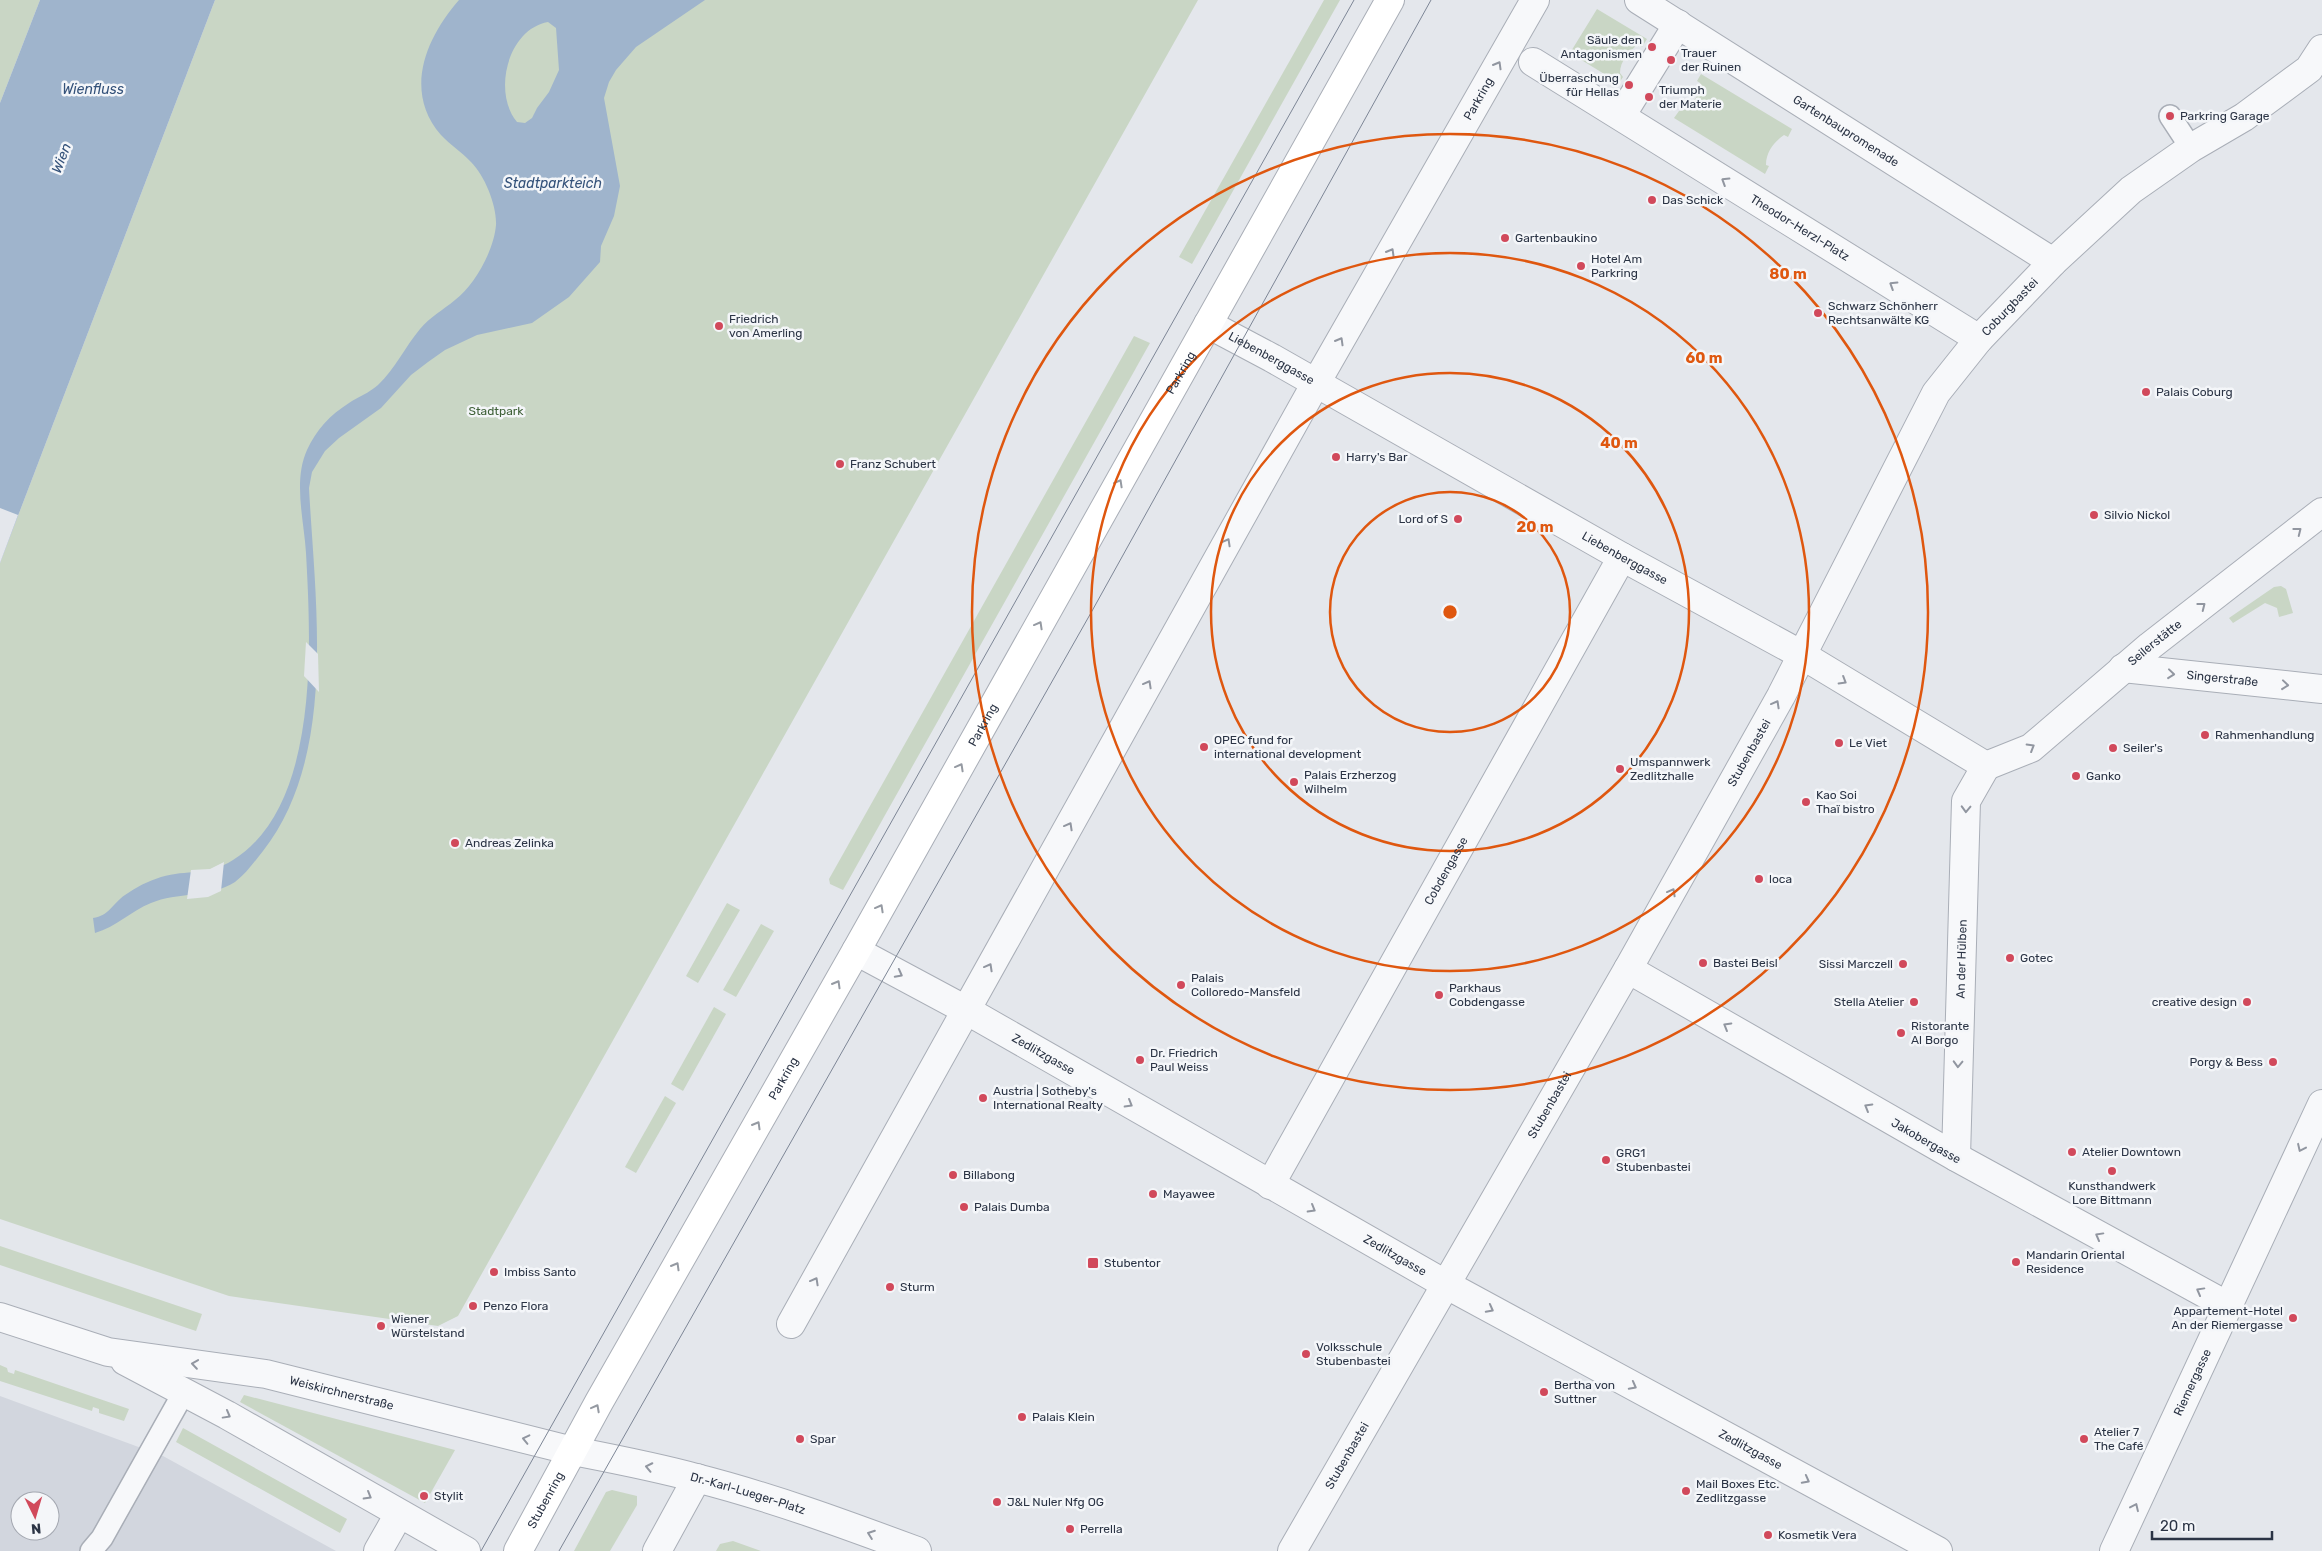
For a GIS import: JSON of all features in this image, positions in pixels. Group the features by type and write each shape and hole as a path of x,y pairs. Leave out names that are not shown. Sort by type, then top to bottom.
{"main road":[{"name":"Parkring","path":"573,1450 856,951 1390,0"},
{"name":"Stubenring","path":"518,1551 573,1450"}],"street":[{"name":"Parkring","path":"791,1324 1316,383 1535,0"},
{"name":"Gartenbaupromenade","path":"1639,0 2053,262"},
{"path":"1620,116 1678,24"},
{"name":"Coburgbastei","path":"1802,655 1936,393 1979,339 2053,262 2130,190 2191,148 2244,117 2309,69 2322,49"},
{"name":"Theodor-Herzl-Platz","path":"1533,62 1979,339"},
{"name":"Liebenberggasse","path":"1208,324 1316,383 1622,557 1802,655 1986,766"},
{"name":"Seilerstätte","path":"1986,766 2031,748 2123,668 2322,512"},
{"name":"Cobdengasse","path":"1270,1185 1622,557"},
{"name":"Stubenbastei","path":"1292,1551 1628,969 1802,655"},
{"name":"Singerstraße","path":"2123,668 2322,689"},
{"name":"An der Hülben","path":"1956,1158 1966,801 1986,766"},
{"name":"Zedlitzgasse","path":"856,951 966,1010 1447,1285 1938,1551"},
{"name":"Jakobergasse","path":"1628,969 1956,1158 2228,1306"},
{"name":"Riemergasse","path":"2114,1551 2322,1104"},
{"name":"Weiskirchnerstraße","path":"0,1317 108,1352 184,1392 466,1551"},
{"name":"Weiskirchnerstraße","path":"108,1352 266,1374 573,1450"},
{"name":"Dr.-Karl-Lueger-Platz","path":"573,1450 696,1478 808,1512 917,1551"},
{"path":"657,1551 696,1478"},
{"path":"378,1551 399,1514"}],"lane":[{"path":"2170,116 2191,148"},
{"path":"90,1551 102,1538 184,1392"}],"shaded area":[{"path":"0,1396 163,1456 336,1551 0,1551"}],"green space":[{"path":"0,0 40,0 0,103"},
{"name":"Stadtpark","path":"215,0 1198,0 458,1316 438,1326 229,1296 0,1219 0,563"},
{"path":"1324,0 1340,0 1192,264 1179,257"},
{"path":"1597,9 1647,39 1642,47 1637,45 1626,57 1620,69 1623,77 1619,83 1570,53"},
{"path":"1701,74 1792,129 1788,137 1784,135 1771,148 1766,160 1766,165 1769,166 1765,174 1674,118 1679,111 1687,109 1698,95 1700,83 1697,81"},
{"path":"1134,336 1150,343 843,890 830,884 829,879"},
{"path":"2281,586 2286,589 2293,613 2279,617 2277,608 2265,603 2233,623 2229,618 2274,587"},
{"path":"727,903 740,910 698,983 686,976"},
{"path":"761,924 774,931 736,997 723,990"},
{"path":"714,1007 726,1014 683,1091 671,1084"},
{"path":"665,1096 676,1103 636,1173 625,1167"},
{"path":"0,1246 202,1314 196,1331 0,1265"},
{"path":"0,1365 7,1368 8,1372 14,1374 15,1370 129,1409 124,1421 99,1413 99,1409 93,1407 92,1411 0,1381"},
{"path":"244,1395 455,1450 425,1503 240,1402"},
{"path":"183,1428 347,1519 340,1533 176,1442"},
{"path":"612,1490 637,1496 637,1505 610,1551 574,1551 606,1492"},
{"path":"733,1541 761,1551 716,1551 720,1544"}],"water":[{"name":"Wienfluss","path":"40,0 215,0 0,563 0,103"},
{"name":"Stadtparkteich","path":"459,0 705,0 636,47 616,70 609,82 604,98 620,186 614,216 601,246 600,262 569,297 532,323 477,335 445,350 428,362 411,375 381,408 339,438 325,451 312,472 309,488 317,628 316,677 312,724 303,770 287,813 263,851 243,875 225,887 151,903 110,927 95,933 93,918 103,915 129,892 147,882 171,875 214,869 233,860 261,835 282,802 296,763 304,720 308,675 308,590 300,501 301,475 307,450 319,430 330,418 352,401 378,385 390,372 424,325 470,285 492,245 496,217 485,183 471,162 441,135 430,118 423,101 421,83 423,65 437,31","holes":["548,22 556,28 559,70 549,92 532,118 525,123 517,122 510,109 506,95 505,79 508,63 514,49 523,36 534,27"]}],"pier":[{"path":"0,508 18,515 0,563"},
{"path":"306,642 318,654 319,692 304,676"},
{"path":"224,862 221,891 208,897 187,899 191,870 210,869"}],"tram line":[{"path":"481,1551 1354,0"},
{"path":"559,1551 1092,611 1431,0"}],"place":[{"name":"Säule den Antagonismen","path":"1652,47"},
{"name":"Trauer der Ruinen","path":"1671,60"},
{"name":"Überraschung für Hellas","path":"1629,85"},
{"name":"Triumph der Materie","path":"1649,97"},
{"name":"Parkring Garage","path":"2170,116"},
{"name":"Das Schick","path":"1652,200"},
{"name":"Gartenbaukino","path":"1505,238"},
{"name":"Hotel Am Parkring","path":"1581,266"},
{"name":"Schwarz Schönherr Rechtsanwälte KG","path":"1818,313"},
{"name":"Friedrich von Amerling","path":"719,326"},
{"name":"Palais Coburg","path":"2146,392"},
{"name":"Harry's Bar","path":"1336,457"},
{"name":"Franz Schubert","path":"840,464"},
{"name":"Silvio Nickol","path":"2094,515"},
{"name":"Lord of S","path":"1458,519"},
{"name":"Rahmenhandlung","path":"2205,735"},
{"name":"Le Viet","path":"1839,743"},
{"name":"OPEC fund for international development","path":"1204,747"},
{"name":"Seiler's","path":"2113,748"},
{"name":"Umspannwerk Zedlitzhalle","path":"1620,769"},
{"name":"Ganko","path":"2076,776"},
{"name":"Palais Erzherzog Wilhelm","path":"1294,782"},
{"name":"Kao Soi Thaï bistro","path":"1806,802"},
{"name":"Andreas Zelinka","path":"455,843"},
{"name":"loca","path":"1759,879"},
{"name":"Gotec","path":"2010,958"},
{"name":"Bastei Beisl","path":"1703,963"},
{"name":"Sissi Marczell","path":"1903,964"},
{"name":"Palais Colloredo-Mansfeld","path":"1181,985"},
{"name":"Parkhaus Cobdengasse","path":"1439,995"},
{"name":"Stella Atelier","path":"1914,1002"},
{"name":"creative design","path":"2247,1002"},
{"name":"Ristorante Al Borgo","path":"1901,1033"},
{"name":"Dr. Friedrich Paul Weiss","path":"1140,1060"},
{"name":"Porgy & Bess","path":"2273,1062"},
{"name":"Austria | Sotheby's International Realty","path":"983,1098"},
{"name":"Atelier Downtown","path":"2072,1152"},
{"name":"GRG1 Stubenbastei","path":"1606,1160"},
{"name":"Kunsthandwerk Lore Bittmann","path":"2112,1171"},
{"name":"Billabong","path":"953,1175"},
{"name":"Mayawee","path":"1153,1194"},
{"name":"Palais Dumba","path":"964,1207"},
{"name":"Mandarin Oriental Residence","path":"2016,1262"},
{"name":"Stubentor","path":"1093,1263"},
{"name":"Imbiss Santo","path":"494,1272"},
{"name":"Sturm","path":"890,1287"},
{"name":"Penzo Flora","path":"473,1306"},
{"name":"Appartement-Hotel An der Riemergasse","path":"2293,1318"},
{"name":"Wiener Würstelstand","path":"381,1326"},
{"name":"Volksschule Stubenbastei","path":"1306,1354"},
{"name":"Bertha von Suttner","path":"1544,1392"},
{"name":"Palais Klein","path":"1022,1417"},
{"name":"Spar","path":"800,1439"},
{"name":"Atelier 7 The Café","path":"2084,1439"},
{"name":"Mail Boxes Etc. Zedlitzgasse","path":"1686,1491"},
{"name":"Stylit","path":"424,1496"},
{"name":"J&L Nuler Nfg OG","path":"997,1502"},
{"name":"Perrella","path":"1070,1529"},
{"name":"Kosmetik Vera","path":"1768,1535"}],"water label":[{"name":"Wien","path":"61,158"}]}
